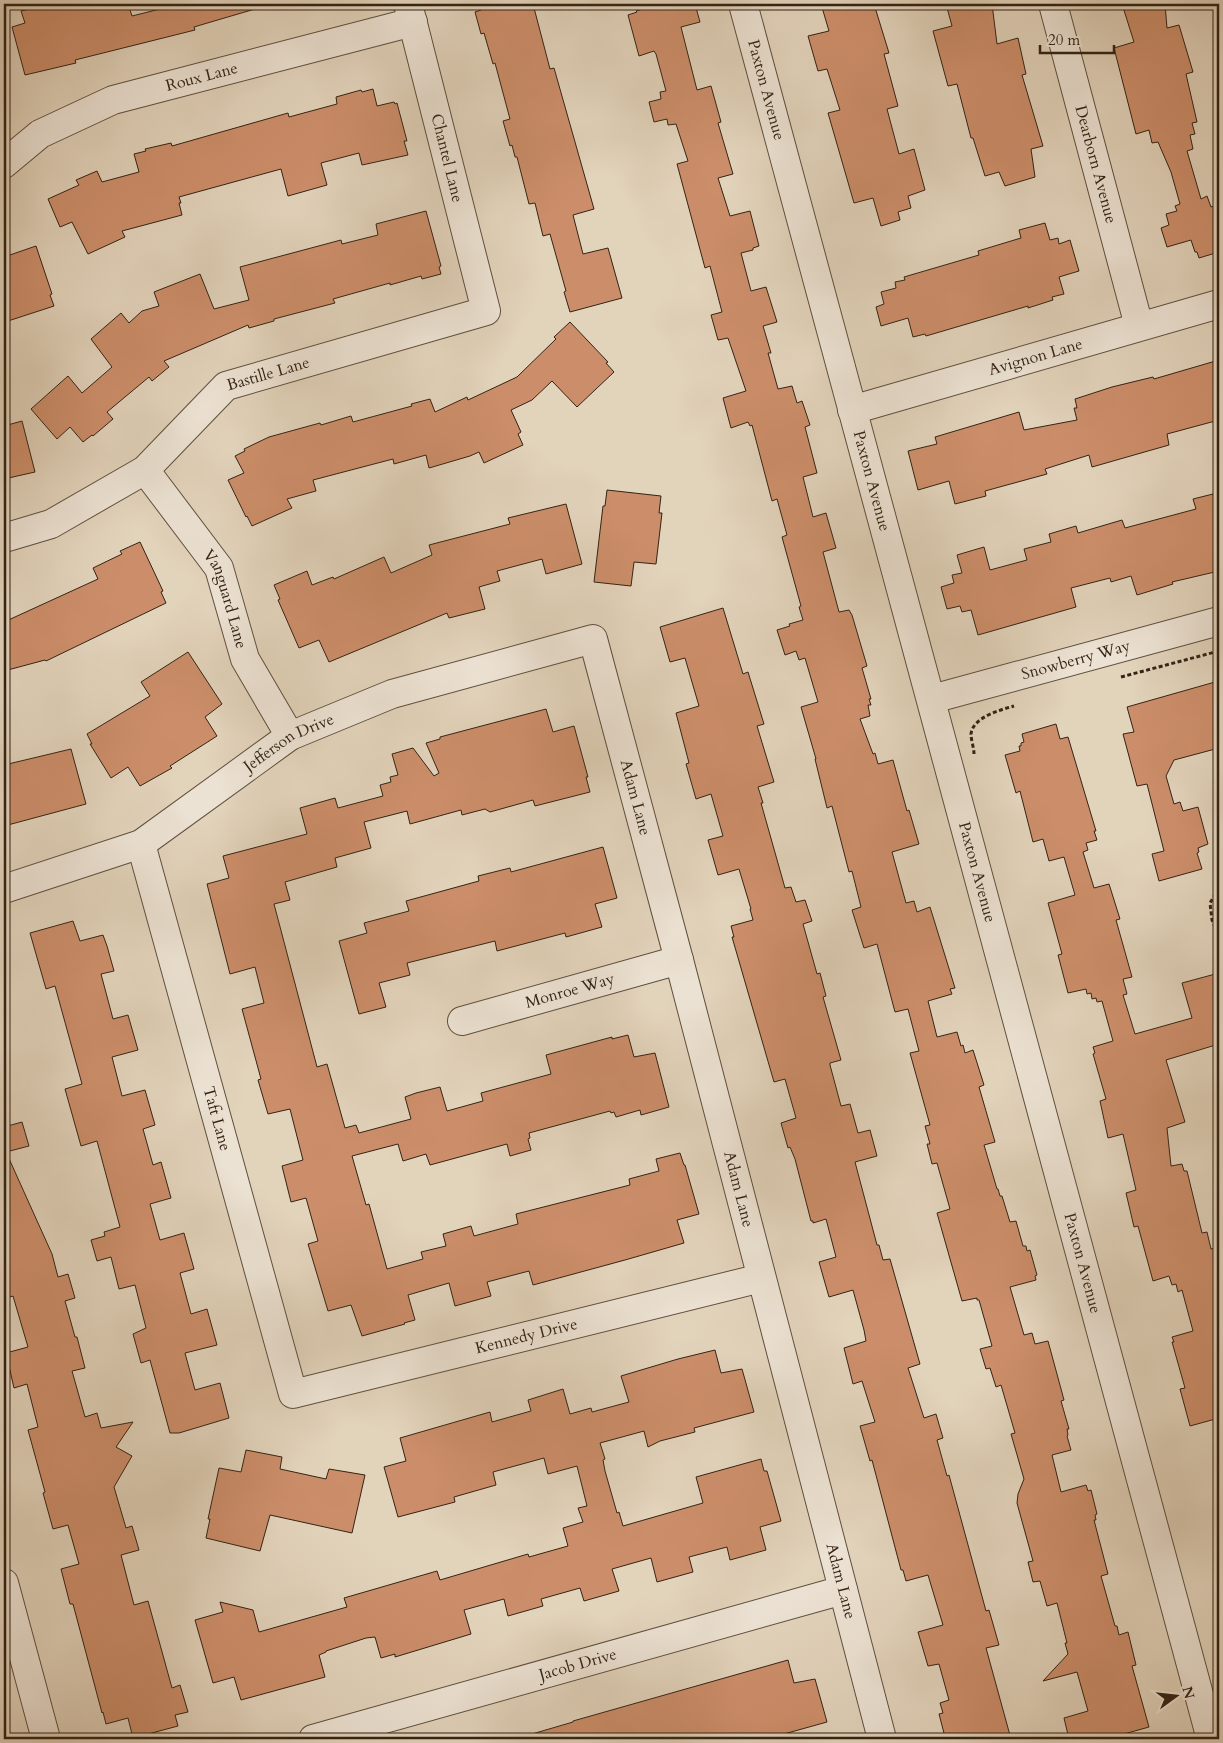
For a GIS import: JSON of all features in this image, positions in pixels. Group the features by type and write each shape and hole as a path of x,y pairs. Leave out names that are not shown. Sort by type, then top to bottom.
{"street":[{"name":"Paxton Avenue","path":"743,4 1211,1739"},
{"name":"Dearborn Avenue","path":"1053,4 1139,326"},
{"name":"Roux Lane","path":"4,164 40,134 113,100 410,13"},
{"name":"Chantel Lane","path":"410,13 486,311"},
{"name":"Avignon Lane","path":"852,410 1219,304"},
{"name":"Bastille Lane","path":"4,538 51,524 145,470 226,386 486,311"},
{"name":"Vanguard Lane","path":"145,470 219,568 245,659 290,736"},
{"name":"Snowberry Way","path":"932,699 1219,621"},
{"name":"Jefferson Drive","path":"4,889 141,844 290,736 392,694 593,639"},
{"name":"Adam Lane","path":"593,639 679,960 882,1739"},
{"name":"Taft Lane","path":"141,844 292,1394"},
{"name":"Monroe Way","path":"462,1021 679,960"},
{"name":"Kennedy Drive","path":"292,1394 761,1278"},
{"path":"4,1583 46,1739"},
{"name":"Jacob Drive","path":"313,1739 843,1590"}],"path":[{"path":"1115,679 1219,651"},
{"path":"975,762 972,734 974,726 988,715 1021,704"},
{"path":"1219,888 1210,903 1212,920 1219,937"}],"building":[{"path":"50,4 128,4 132,16 168,7 167,4 254,4 255,9 194,27 195,30 75,60 76,63 25,75 12,27 25,23 21,11"},
{"path":"479,4 533,4 550,69 554,68 594,209 573,215 583,254 608,248 622,298 570,312 550,234 543,236 535,203 529,204 517,157 515,157 512,145 510,146 503,121 510,119 495,63 493,64 484,33 481,34 475,12 481,10"},
{"path":"659,4 695,4 700,22 681,27 697,90 711,86 721,122 718,123 733,174 718,178 730,216 750,211 759,246 753,248 753,250 741,253 751,291 766,287 777,322 763,326 771,353 768,353 778,389 792,386 797,403 802,401 810,425 805,427 817,473 803,477 813,517 826,513 836,548 823,552 839,612 849,610 852,615 867,666 862,668 871,699 869,699 871,705 868,705 870,716 860,719 878,764 893,760 907,811 909,810 919,844 892,852 906,903 914,901 917,912 930,907 955,988 950,989 952,994 928,1001 937,1037 957,1032 965,1053 973,1050 984,1085 979,1087 995,1142 984,1145 997,1189 1000,1196 1002,1196 1010,1222 1016,1221 1023,1246 1026,1246 1027,1251 1030,1250 1037,1275 1035,1276 1036,1280 1010,1287 1024,1335 1032,1333 1035,1344 1048,1341 1064,1400 1061,1401 1069,1429 1067,1429 1067,1436 1071,1450 1052,1455 1061,1492 1086,1485 1088,1491 1091,1490 1097,1514 1095,1515 1096,1520 1094,1520 1108,1574 1101,1576 1115,1626 1117,1626 1119,1635 1128,1632 1136,1665 1132,1666 1149,1727 1124,1734 1125,1739 1069,1739 1064,1718 1088,1711 1077,1672 1043,1681 1068,1654 1065,1643 1067,1643 1057,1603 1047,1606 1040,1581 1033,1582 1028,1562 1033,1561 1017,1503 1018,1494 1024,1479 1011,1434 1015,1433 1001,1385 996,1387 990,1368 986,1369 980,1349 992,1346 979,1300 977,1298 962,1301 937,1213 950,1209 937,1163 932,1164 927,1144 930,1144 925,1126 930,1125 910,1053 919,1051 908,1009 895,1012 877,944 864,948 852,910 861,907 852,871 849,872 832,806 827,808 816,759 801,707 818,702 805,658 799,660 796,651 785,655 777,630 803,620 782,537 787,535 777,499 772,501 752,425 750,426 748,422 731,428 723,398 746,391 728,338 718,340 711,315 722,312 710,266 705,268 677,164 688,161 676,124 668,125 667,119 654,122 649,102 661,99 660,92 666,91 656,54 654,51 639,56 628,15"},
{"path":"821,4 874,4 889,53 884,54 898,106 887,109 899,154 914,149 925,190 908,196 911,208 898,212 900,220 881,226 873,198 854,203 828,113 840,110 827,69 818,71 808,36 829,31"},
{"path":"946,4 992,4 997,44 1018,38 1026,74 1022,75 1043,146 1031,149 1035,177 1005,186 999,172 985,176 973,138 971,138 957,84 948,86 933,31 952,26"},
{"path":"1122,4 1165,4 1167,28 1179,25 1193,72 1186,74 1197,122 1192,123 1195,134 1190,135 1193,149 1187,151 1201,199 1207,196 1211,207 1219,204 1219,252 1199,258 1191,240 1167,247 1161,228 1169,225 1166,214 1177,211 1175,206 1180,204 1171,172 1158,142 1152,143 1149,130 1136,134 1114,48 1134,42"},
{"path":"373,89 377,106 397,103 407,141 404,141 408,155 362,165 359,153 321,163 327,185 288,196 281,169 179,197 182,215 122,231 125,237 88,254 72,222 60,227 48,199 79,185 76,180 97,171 102,182 139,172 134,154 146,151 145,149 171,143 172,146 288,113 289,117 337,104 336,97 361,90 362,92"},
{"path":"426,211 441,266 439,267 441,274 422,279 421,276 390,285 390,283 333,299 335,303 274,319 274,321 249,328 248,325 164,361 169,367 152,381 149,377 107,412 113,419 83,442 70,427 57,439 31,409 68,376 82,393 112,367 91,339 121,313 129,323 142,311 159,306 154,292 200,274 214,309 249,300 240,267 341,240 342,244 378,235 376,224"},
{"path":"1045,223 1050,240 1058,238 1059,244 1070,240 1079,271 1059,277 1064,294 1052,297 1053,300 1028,308 1028,306 926,336 925,334 913,337 908,318 881,326 876,307 884,304 881,292 896,288 895,282 905,280 904,277 979,255 978,251 1021,238 1019,230"},
{"path":"36,246 52,294 50,295 54,306 8,321 4,309 4,257"},
{"path":"570,322 608,362 606,363 614,372 577,407 552,381 532,400 511,410 521,432 518,434 523,445 484,463 479,452 429,468 426,455 394,464 393,459 313,480 316,491 287,499 292,508 252,526 246,517 228,480 244,473 235,456 245,451 244,449 269,437 351,416 353,422 412,406 411,404 430,399 435,412 467,397 468,400 517,377 556,339 554,337"},
{"path":"1219,360 1219,420 1167,434 1169,445 1092,467 1089,455 1045,469 1047,474 985,491 986,496 955,504 949,481 918,490 908,451 937,444 935,437 1019,412 1024,430 1077,420 1074,408 1077,408 1075,399 1112,387 1153,377 1154,379"},
{"path":"22,421 35,472 4,479 4,426"},
{"path":"607,490 661,496 659,513 662,513 656,564 634,562 631,586 594,582 603,506 605,506"},
{"path":"1213,494 1215,504 1219,503 1219,571 1172,582 1173,584 1137,595 1131,576 1111,582 1110,578 1071,588 1076,607 978,635 971,610 962,612 960,606 947,609 941,587 954,583 952,575 962,573 957,555 984,547 990,570 1027,560 1024,549 1051,542 1049,534 1076,526 1078,533 1122,520 1125,528 1196,509 1193,499"},
{"path":"566,504 582,564 546,574 542,559 497,571 500,581 479,587 485,609 449,618 447,613 329,662 319,640 299,648 278,600 280,599 274,585 307,571 312,585 333,577 334,579 384,557 391,573 432,555 429,545 510,524 508,518"},
{"path":"140,542 163,591 161,592 166,603 46,661 4,671 4,622 98,579 93,568 122,554 120,551"},
{"path":"723,608 743,674 748,672 764,724 757,726 774,782 758,787 785,888 791,887 796,902 805,900 812,921 803,924 817,974 820,973 826,996 823,997 841,1060 830,1063 830,1065 841,1106 850,1104 858,1133 870,1130 877,1156 855,1162 877,1245 879,1245 883,1260 890,1259 920,1364 908,1368 924,1418 936,1414 943,1438 937,1440 947,1476 949,1475 986,1611 989,1610 999,1645 986,1648 1011,1739 951,1739 950,1735 945,1737 939,1714 943,1713 940,1703 949,1700 939,1664 928,1666 918,1632 943,1625 928,1575 906,1581 903,1570 901,1570 872,1460 870,1461 860,1426 875,1422 862,1381 853,1384 844,1348 866,1341 864,1330 853,1290 829,1297 819,1262 836,1257 826,1219 813,1223 811,1221 795,1159 790,1147 788,1148 781,1123 796,1118 785,1079 774,1082 732,937 734,937 731,926 753,920 751,909 739,869 718,875 708,840 723,836 711,794 696,799 686,764 689,763 676,713 699,706 685,658 670,662 660,627"},
{"path":"188,652 222,704 205,717 217,736 170,766 172,768 140,786 128,767 111,778 90,744 92,744 87,734 150,696 141,682"},
{"path":"1215,682 1215,684 1219,683 1219,748 1174,760 1166,776 1174,804 1180,802 1183,811 1198,807 1208,844 1198,848 1199,852 1197,853 1202,869 1159,881 1152,854 1164,851 1147,784 1137,786 1123,734 1134,732 1127,707"},
{"path":"546,709 553,732 574,726 588,777 586,777 590,792 535,806 533,800 490,812 485,809 462,815 461,810 410,824 407,811 364,822 371,848 335,858 337,867 285,882 290,900 274,904 317,1067 327,1064 345,1128 356,1125 359,1133 411,1119 405,1097 440,1087 447,1111 483,1101 481,1093 551,1074 546,1055 612,1037 612,1039 628,1035 634,1057 655,1053 669,1107 641,1115 640,1110 616,1117 614,1112 611,1113 610,1111 529,1133 530,1138 528,1139 531,1150 510,1156 507,1144 430,1165 426,1154 403,1161 398,1144 352,1156 366,1205 369,1204 387,1269 423,1259 421,1252 446,1246 443,1234 471,1226 474,1236 518,1224 516,1214 630,1185 629,1179 659,1171 656,1159 680,1153 699,1214 677,1220 684,1243 625,1260 533,1285 529,1271 487,1282 491,1296 455,1306 449,1283 408,1295 415,1320 362,1336 351,1305 328,1311 308,1244 318,1241 306,1198 291,1202 282,1166 303,1160 290,1109 268,1114 258,1080 261,1079 242,1009 264,1003 255,967 230,974 207,884 229,878 223,856 307,834 300,808 335,798 338,808 383,796 380,785 391,782 390,777 398,775 392,754 413,748 434,776 439,773 426,743 440,739 440,737"},
{"path":"1056,724 1060,739 1068,737 1096,831 1094,831 1097,840 1086,843 1088,850 1083,852 1094,888 1109,884 1120,919 1116,920 1132,977 1123,979 1127,994 1123,995 1135,1034 1192,1018 1182,983 1219,973 1219,1044 1166,1060 1185,1122 1167,1128 1171,1166 1182,1164 1184,1171 1187,1171 1202,1233 1207,1232 1211,1249 1219,1247 1219,1418 1190,1426 1180,1389 1185,1388 1172,1342 1174,1342 1172,1337 1193,1331 1182,1290 1178,1292 1176,1284 1172,1285 1169,1276 1153,1281 1138,1226 1134,1227 1126,1193 1136,1190 1123,1134 1108,1138 1100,1101 1106,1099 1093,1054 1095,1053 1093,1047 1113,1041 1102,1001 1097,1002 1096,998 1092,999 1091,993 1087,994 1086,989 1068,993 1058,955 1062,954 1048,903 1075,895 1064,857 1049,861 1043,839 1033,842 1020,791 1016,793 1005,755 1020,751 1019,746 1024,742 1022,734"},
{"path":"71,749 86,804 4,826 4,765"},
{"path":"603,847 617,898 595,904 602,927 566,937 565,933 497,951 495,941 407,963 410,975 379,983 386,1007 359,1014 339,941 367,933 364,923 409,911 406,901 479,881 478,876 510,868 511,872"},
{"path":"73,921 80,941 103,935 107,946 114,971 101,974 113,1019 128,1015 138,1050 112,1057 122,1096 145,1090 155,1125 143,1129 153,1165 161,1162 171,1198 150,1204 160,1240 184,1233 194,1269 180,1273 191,1314 207,1309 217,1345 185,1353 195,1390 220,1383 229,1418 179,1433 170,1433 150,1360 141,1363 133,1334 146,1328 135,1285 119,1289 111,1257 97,1261 91,1240 105,1236 104,1232 120,1227 97,1141 81,1146 65,1089 82,1084 55,986 46,989 30,933"},
{"path":"22,1122 29,1146 6,1152 52,1254 58,1277 68,1274 75,1298 65,1301 85,1368 72,1371 85,1417 97,1413 101,1428 133,1422 116,1447 132,1456 114,1487 126,1528 132,1526 139,1550 121,1555 134,1605 148,1601 172,1688 180,1685 188,1712 175,1715 178,1726 133,1738 128,1718 106,1724 102,1713 73,1604 70,1604 61,1569 79,1564 68,1525 53,1529 28,1430 38,1427 27,1384 14,1388 6,1353 28,1347 13,1296 4,1299 4,1127"},
{"path":"715,1350 721,1373 742,1369 754,1412 694,1428 695,1432 660,1441 648,1447 644,1431 600,1443 605,1459 603,1460 605,1471 617,1513 619,1512 623,1526 703,1503 696,1477 761,1459 764,1471 767,1471 781,1521 760,1527 766,1550 730,1560 727,1547 689,1557 693,1572 657,1582 651,1558 612,1569 619,1591 584,1601 580,1588 541,1599 543,1606 508,1616 504,1599 464,1610 471,1634 395,1657 395,1654 381,1658 375,1637 366,1638 319,1655 325,1677 241,1700 234,1677 213,1683 195,1620 223,1612 220,1602 253,1610 259,1632 347,1607 344,1598 437,1571 440,1580 528,1554 529,1557 568,1546 563,1528 583,1522 578,1508 587,1506 577,1466 548,1474 544,1458 493,1472 496,1485 454,1497 455,1502 398,1517 384,1467 406,1461 400,1438 490,1412 492,1422 531,1411 528,1400 563,1389 570,1414 591,1408 592,1412 629,1402 621,1376"},
{"path":"246,1450 282,1457 280,1469 326,1479 329,1469 365,1475 352,1533 270,1515 260,1551 206,1538 210,1519 208,1519 219,1468 241,1472"},
{"path":"788,1660 794,1683 815,1679 827,1722 766,1739 533,1739 532,1734 573,1721"}]}
